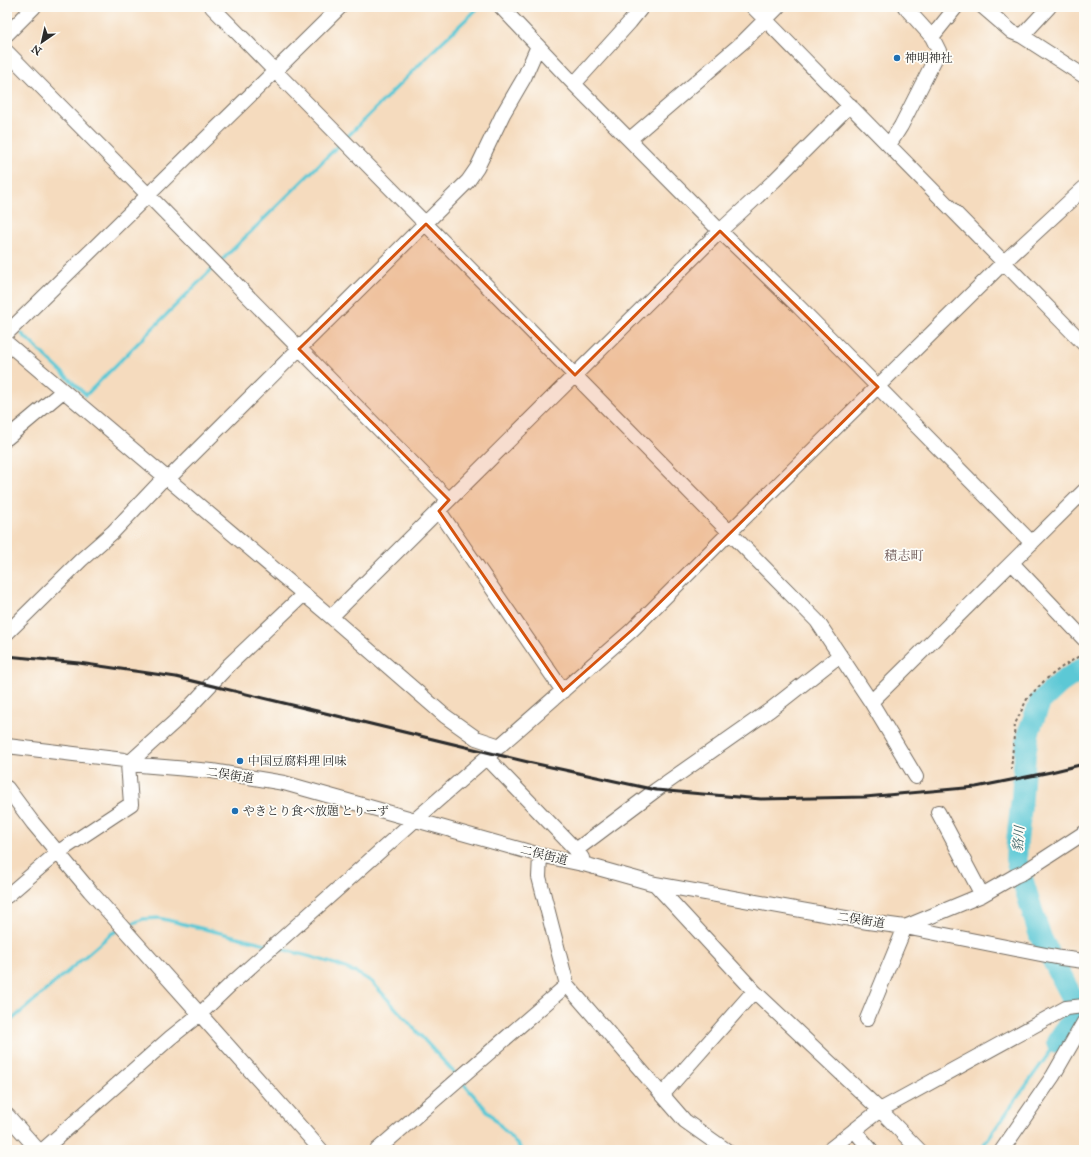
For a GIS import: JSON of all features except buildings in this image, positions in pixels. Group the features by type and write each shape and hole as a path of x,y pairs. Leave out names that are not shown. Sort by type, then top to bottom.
{"street":[{"path":"7,34 34,7"},
{"path":"212,7 817,621 871,702 916,777"},
{"path":"7,333 340,7"},
{"path":"501,7 574,84 720,231 798,306 1032,543"},
{"path":"574,84 642,7"},
{"path":"753,7 1084,344"},
{"path":"630,139 744,41 778,7"},
{"path":"888,144 901,126 939,51 932,37 905,7"},
{"path":"932,37 956,7"},
{"path":"983,7 1012,32 1022,36 1084,76"},
{"path":"1022,36 1049,7"},
{"path":"7,633 81,560 113,532 468,181 477,168 503,114 524,78 538,46"},
{"path":"7,52 449,500"},
{"path":"331,617 720,231 774,181 850,105"},
{"path":"43,1150 170,1038 200,1014 280,940 415,820 632,630 1004,262 1084,188"},
{"path":"7,343 304,594 445,716 476,738 500,746"},
{"path":"7,438 63,391"},
{"path":"871,702 1084,491"},
{"path":"439,511 563,691"},
{"path":"1012,562 1084,638"},
{"path":"7,896 57,853 131,804 128,764 181,716 230,664 304,594"},
{"path":"576,850 647,797 770,710 840,655"},
{"name":"二俣街道","path":"7,746 124,760 128,764 212,771 284,783 540,855 587,865 655,884 905,927 1060,958 1084,961"},
{"path":"487,758 576,850 587,865"},
{"path":"7,788 57,853 321,1150"},
{"path":"938,812 982,895"},
{"path":"867,1019 905,927 982,895 1020,874 1084,834"},
{"path":"540,855 539,878 567,985 708,1146 726,1150"},
{"path":"655,884 754,991 880,1110 919,1150"},
{"path":"377,1150 567,985"},
{"path":"663,1094 754,991"},
{"path":"829,1150 880,1110 1066,1008 1084,1006"},
{"path":"1002,1150 1083,1030"},
{"path":"7,1115 38,1150"},
{"path":"854,1130 872,1150"}],"path":[{"path":"1011,770 1015,724 1027,699 1045,680 1084,653"}],"highlighted area":[{"path":"426,224 575,375 720,231 878,387 632,630 563,691 439,511 449,500 299,349"}],"waterway":[{"path":"347,137 479,7"},
{"path":"220,262 340,144"},
{"path":"22,334 86,395 213,268"},
{"name":"貉川","path":"1057,1042 1071,1021 1075,1011 1071,995 1040,936 1016,859 1017,841 1025,754 1029,731 1040,702 1059,684 1084,667"},
{"path":"127,926 143,919 159,918 270,945"},
{"path":"7,1024 111,934 119,930"},
{"path":"278,948 338,965 361,975 372,982 457,1076"},
{"path":"980,1150 1057,1042"},
{"path":"461,1081 522,1150"}],"railway":[{"path":"7,656 79,663 176,677 528,762 656,790 761,799 865,797 976,787 1084,764"}],"place":[{"name":"神明神社","path":"897,58"},
{"name":"中国豆腐料理 回味","path":"240,761"},
{"name":"やきとり食べ放題 とりーず","path":"235,811"}],"district":[{"name":"積志町","path":"904,555"}]}
